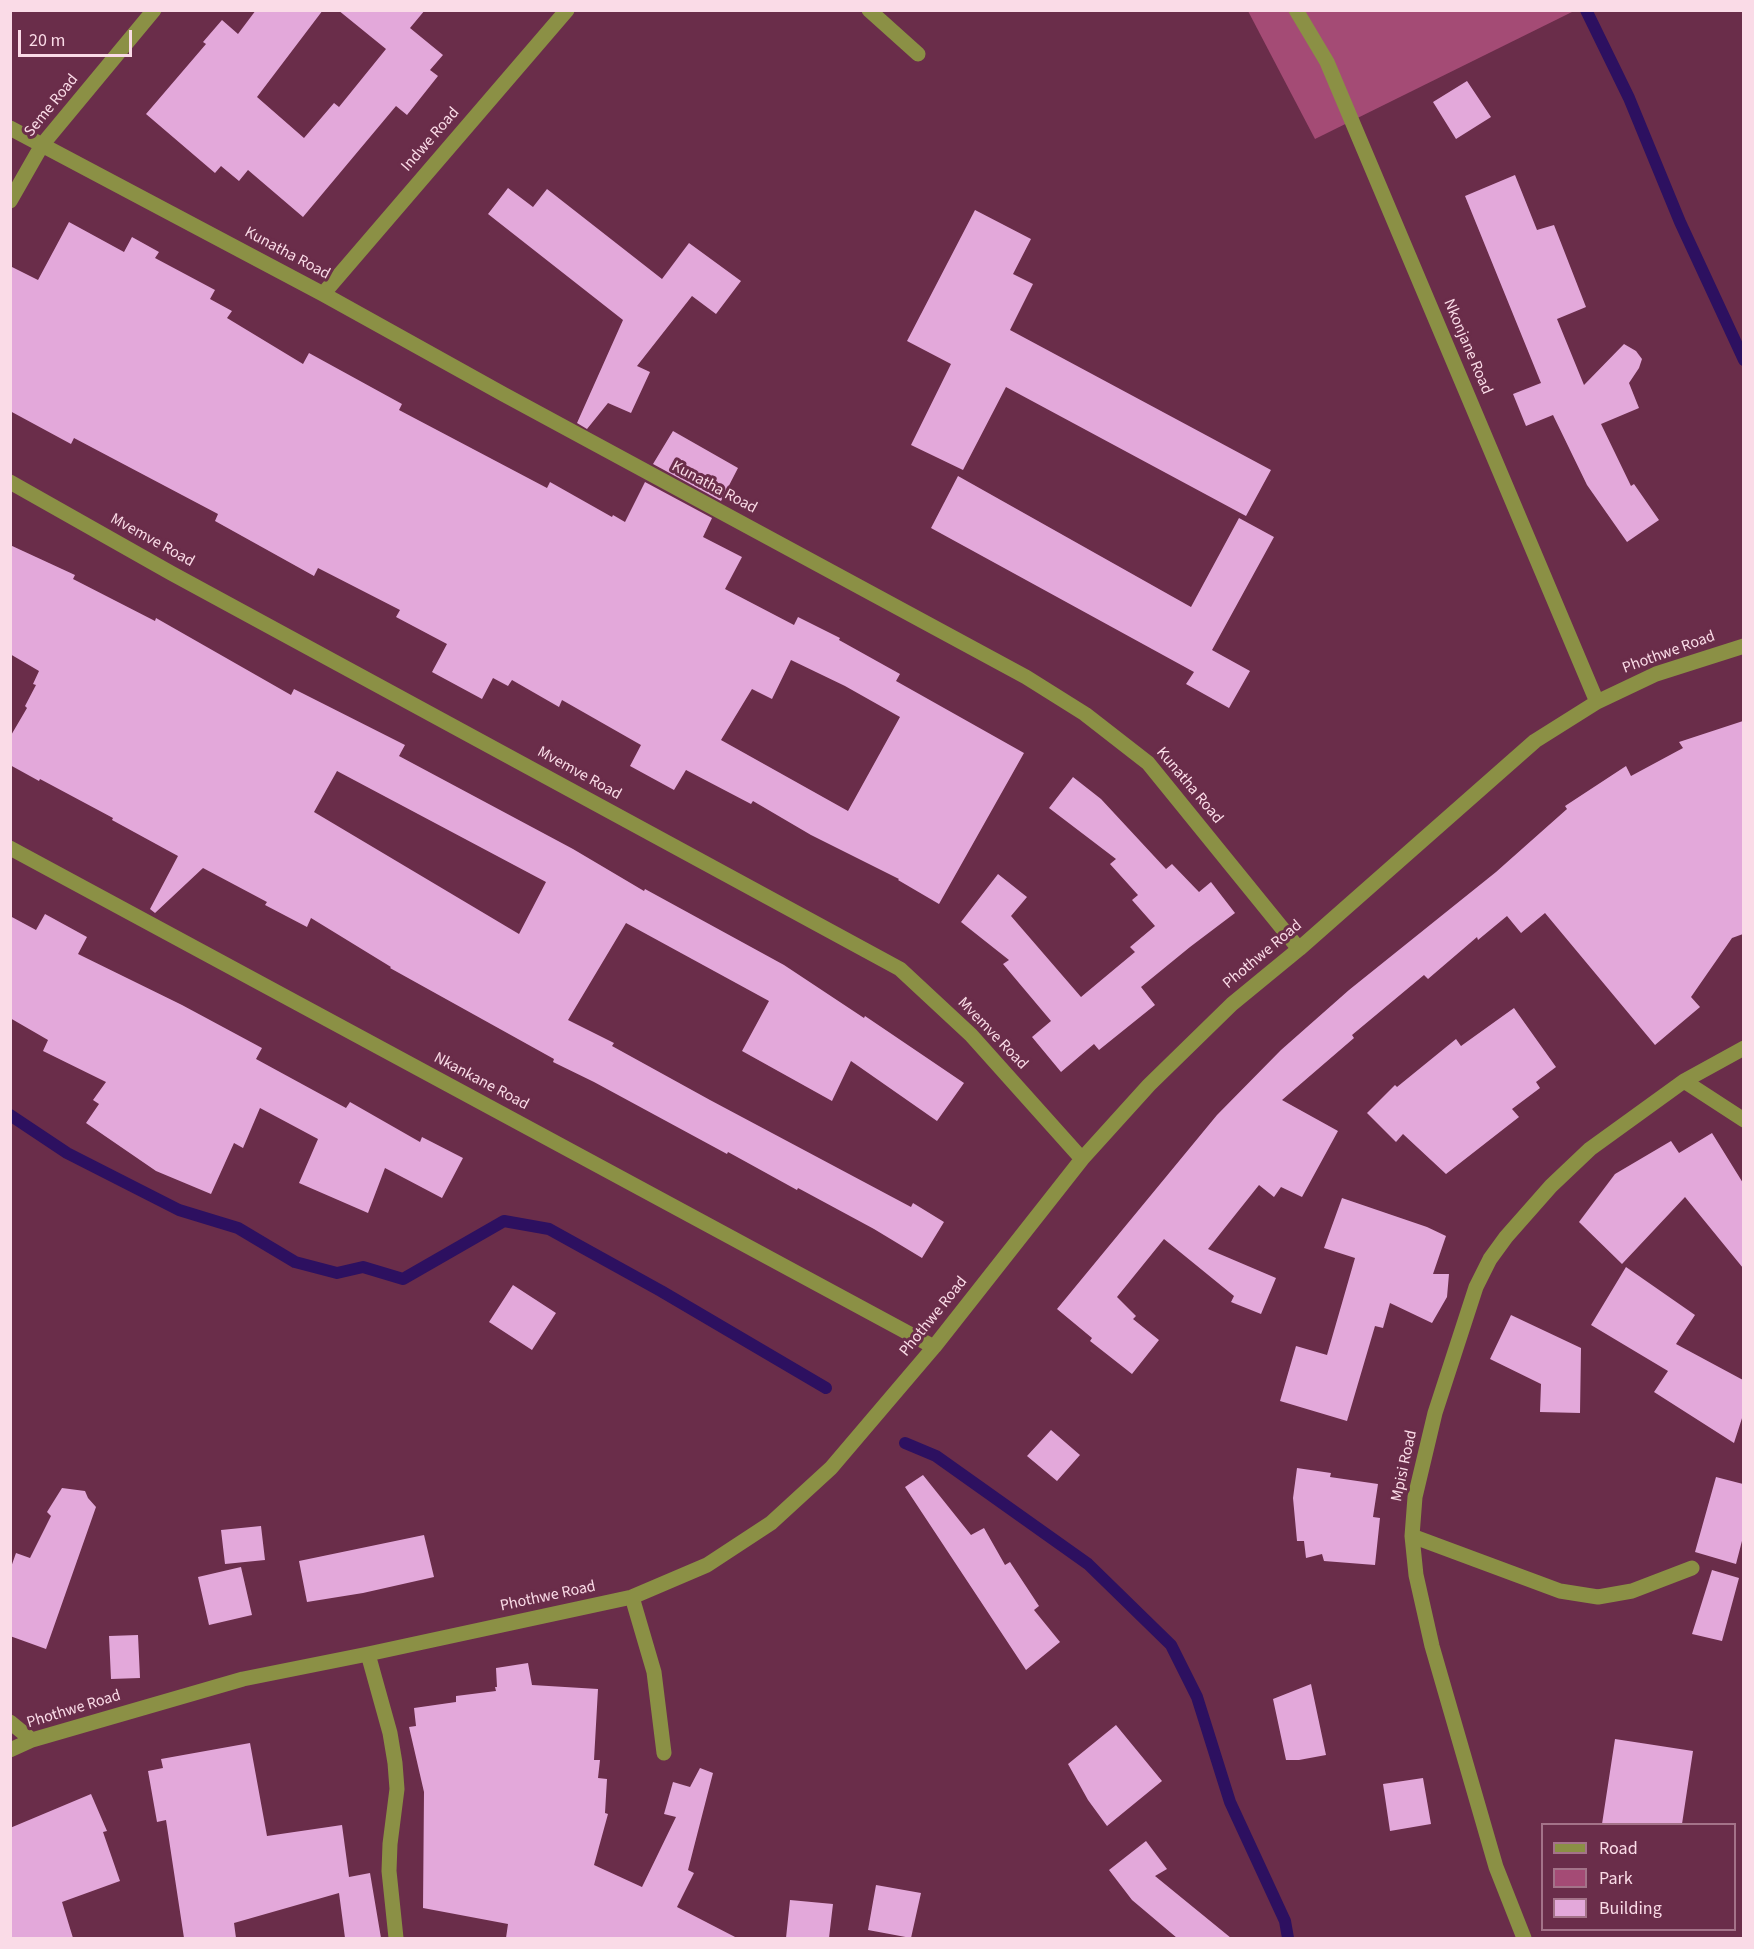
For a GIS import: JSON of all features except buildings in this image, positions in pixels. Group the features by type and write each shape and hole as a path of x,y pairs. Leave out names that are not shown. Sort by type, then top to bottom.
{"street":[{"name":"Seme Road","path":"10,201 42,145 154,10"},
{"name":"Indwe Road","path":"323,294 567,10"},
{"path":"869,10 918,54"},
{"name":"Nkonjane Road","path":"1296,10 1327,62 1597,702"},
{"name":"Kunatha Road","path":"10,128 323,294 1026,677 1085,714 1148,763 1299,949"},
{"name":"Mvemve Road","path":"10,482 182,579 900,969 971,1035 1082,1159"},
{"name":"Phothwe Road","path":"10,1750 32,1740 243,1679 632,1597 706,1565 771,1523 831,1468 934,1347 1082,1159 1149,1085 1232,1004 1299,949 1535,741 1597,702 1656,674 1743,646"},
{"name":"Nkankane Road","path":"10,848 934,1347"},
{"name":"Mpisi Road","path":"1524,1938 1496,1867 1432,1646 1416,1575 1412,1536 1415,1497 1435,1413 1476,1287 1490,1259 1506,1237 1551,1186 1590,1149 1684,1081 1743,1048"},
{"path":"1684,1081 1743,1120"},
{"path":"1412,1536 1560,1591 1598,1597 1632,1591 1692,1568"},
{"path":"632,1597 654,1672 664,1753"},
{"path":"368,1654 390,1733 395,1763 397,1789 389,1870 396,1938"},
{"path":"10,1722 32,1740"}],"green space":[{"path":"1248,11 1574,11 1315,139"}],"waterway":[{"path":"1586,10 1629,98 1680,222 1744,360"},
{"path":"10,1115 67,1153 179,1210 238,1228 295,1262 337,1273 363,1267 403,1279 504,1221 549,1229 661,1291 826,1388"},
{"path":"905,1443 936,1456 1088,1564 1171,1645 1197,1697 1230,1802 1285,1921 1288,1938"}]}
